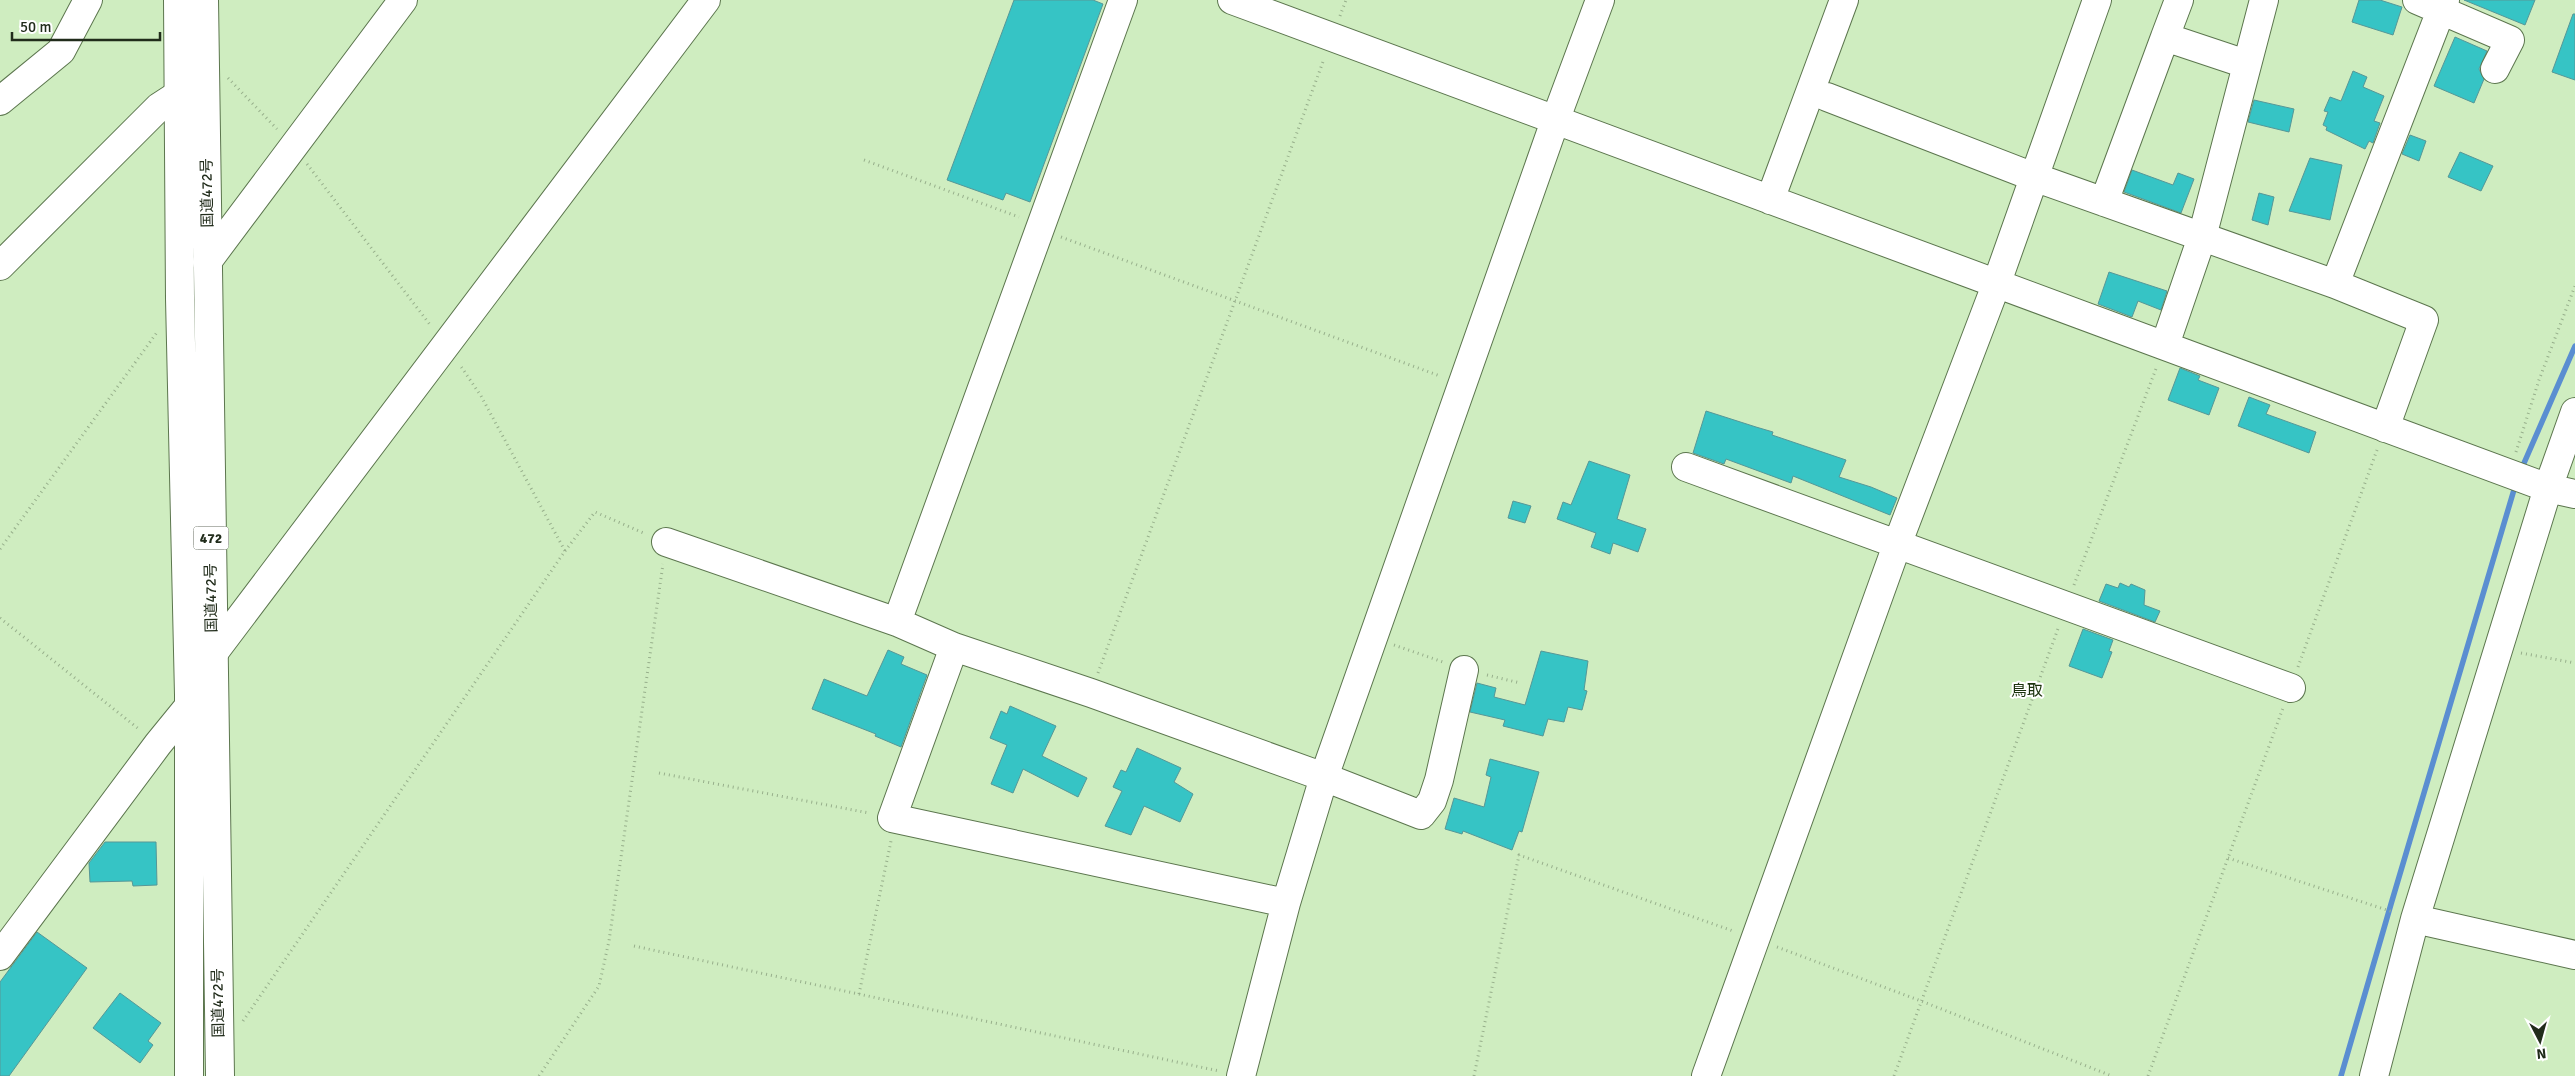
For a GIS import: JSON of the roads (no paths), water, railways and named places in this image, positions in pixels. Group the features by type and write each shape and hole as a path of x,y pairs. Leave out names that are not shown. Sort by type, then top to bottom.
{"main road":[{"path":"0,102 61,51 88,0"},
{"name":"国道472号","path":"178,0 180,299 189,706 189,1076"},
{"name":"国道472号","path":"204,0 212,655 220,1065"},
{"path":"208,262 293,145 403,0"},
{"path":"212,655 706,0"},
{"path":"896,622 1123,0"},
{"path":"1232,0 2508,474 2548,488 2575,494"},
{"path":"1241,1076 1286,902 1324,777 1555,121 1600,0"},
{"path":"1770,200 1844,0"},
{"path":"1706,1076 1897,545 1996,285 2097,0"},
{"path":"2104,202 2179,0"},
{"path":"2165,345 2202,237 2264,0"},
{"path":"2335,284 2434,3 2510,40 2495,69"},
{"path":"2165,37 2246,64"},
{"path":"0,266 159,107 179,94"},
{"path":"1827,97 2034,177 2335,284 2424,320 2385,428"},
{"path":"2374,1076 2415,919 2500,649 2548,488 2575,412"},
{"path":"1686,467 2291,688"},
{"path":"666,542 896,622 954,647 1091,693 1324,777 1422,815 1432,800 1439,780 1464,670"},
{"path":"954,647 894,818 1286,902"},
{"path":"0,956 158,744 189,706"},
{"path":"2415,919 2575,955"}],"waterway":[{"path":"2521,470 2575,346"},
{"path":"2341,1076 2516,483"}],"district":[{"name":"鳥取","path":"2027,691"}]}
